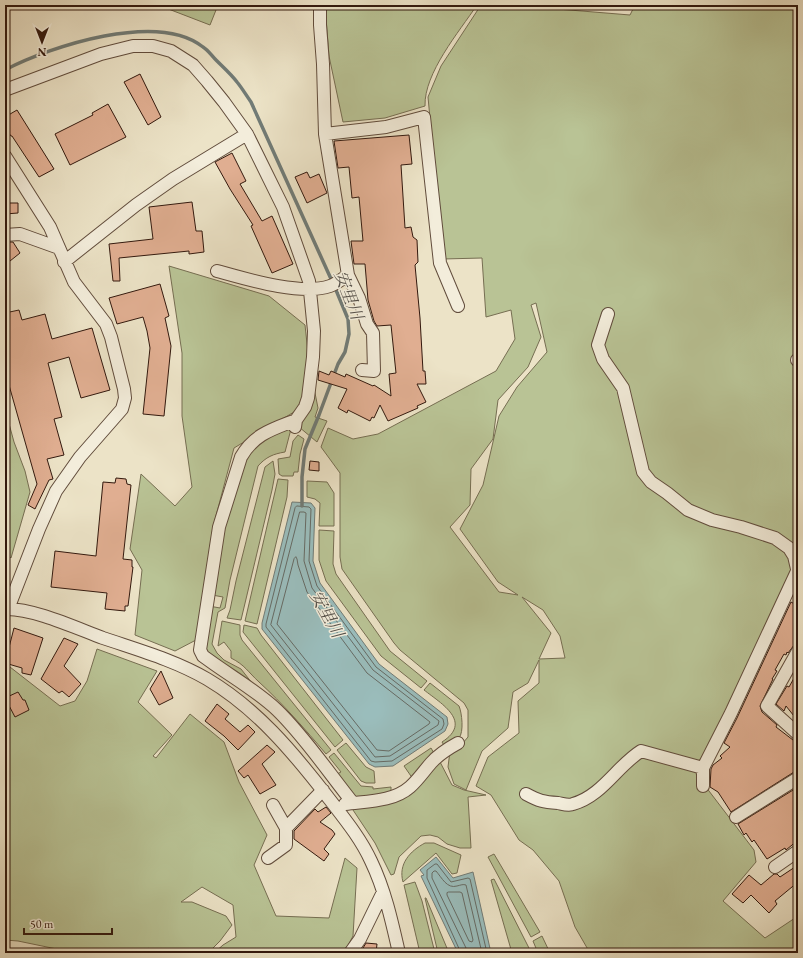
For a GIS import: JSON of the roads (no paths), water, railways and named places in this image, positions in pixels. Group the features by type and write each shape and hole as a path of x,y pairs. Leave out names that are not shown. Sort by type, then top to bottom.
{"street":[{"path":"320,5 325,134 343,238 344,278 359,298 366,324 373,333 374,371"},
{"path":"5,90 101,54 133,46 152,46 171,51 193,65 224,102 247,134 283,208 309,281 314,331 313,357 308,398 305,407 295,423 263,433 246,448 241,457 219,527 200,650 203,656 259,695 277,710 295,730 353,803"},
{"path":"325,134 386,127 424,117 440,263 458,306"},
{"path":"64,262 136,204 173,179 247,134"},
{"path":"5,156 50,227 74,282 106,324 111,337 125,398 122,409 80,457 56,491 6,609 34,614 152,654 183,667 227,692 261,719 292,752 360,839 371,860 383,892 399,953"},
{"path":"5,235 20,234 59,248"},
{"path":"217,271 265,284 310,290 330,286 344,278"},
{"path":"608,314 598,345 600,352 622,388 644,472 651,482 688,510 712,520 741,526 775,538 788,548 794,556 797,575 703,768 703,786"},
{"path":"798,651 767,706 798,734"},
{"path":"334,805 375,801 395,796 410,787 444,750 458,743"},
{"path":"526,794 539,801 572,805 583,801 602,787 623,765 641,751 703,768"},
{"path":"736,817 798,778"},
{"path":"286,828 323,790"},
{"path":"268,858 286,845 286,828 273,805"},
{"path":"775,868 798,851"},
{"path":"350,953 360,939 383,892"}],"water":[{"path":"292,502 311,503 315,508 313,561 320,583 379,664 447,717 448,724 445,731 393,766 375,767 369,764 262,629 262,623"},
{"path":"436,857 453,878 473,872 491,953 458,953 421,876 424,875 420,870"}],"waterway":[{"name":"安里川","path":"5,70 49,51 104,36 133,32 160,32 183,37 205,48 232,76 251,102 348,319 349,334 345,352 338,364 305,449 302,477 302,506"}]}
